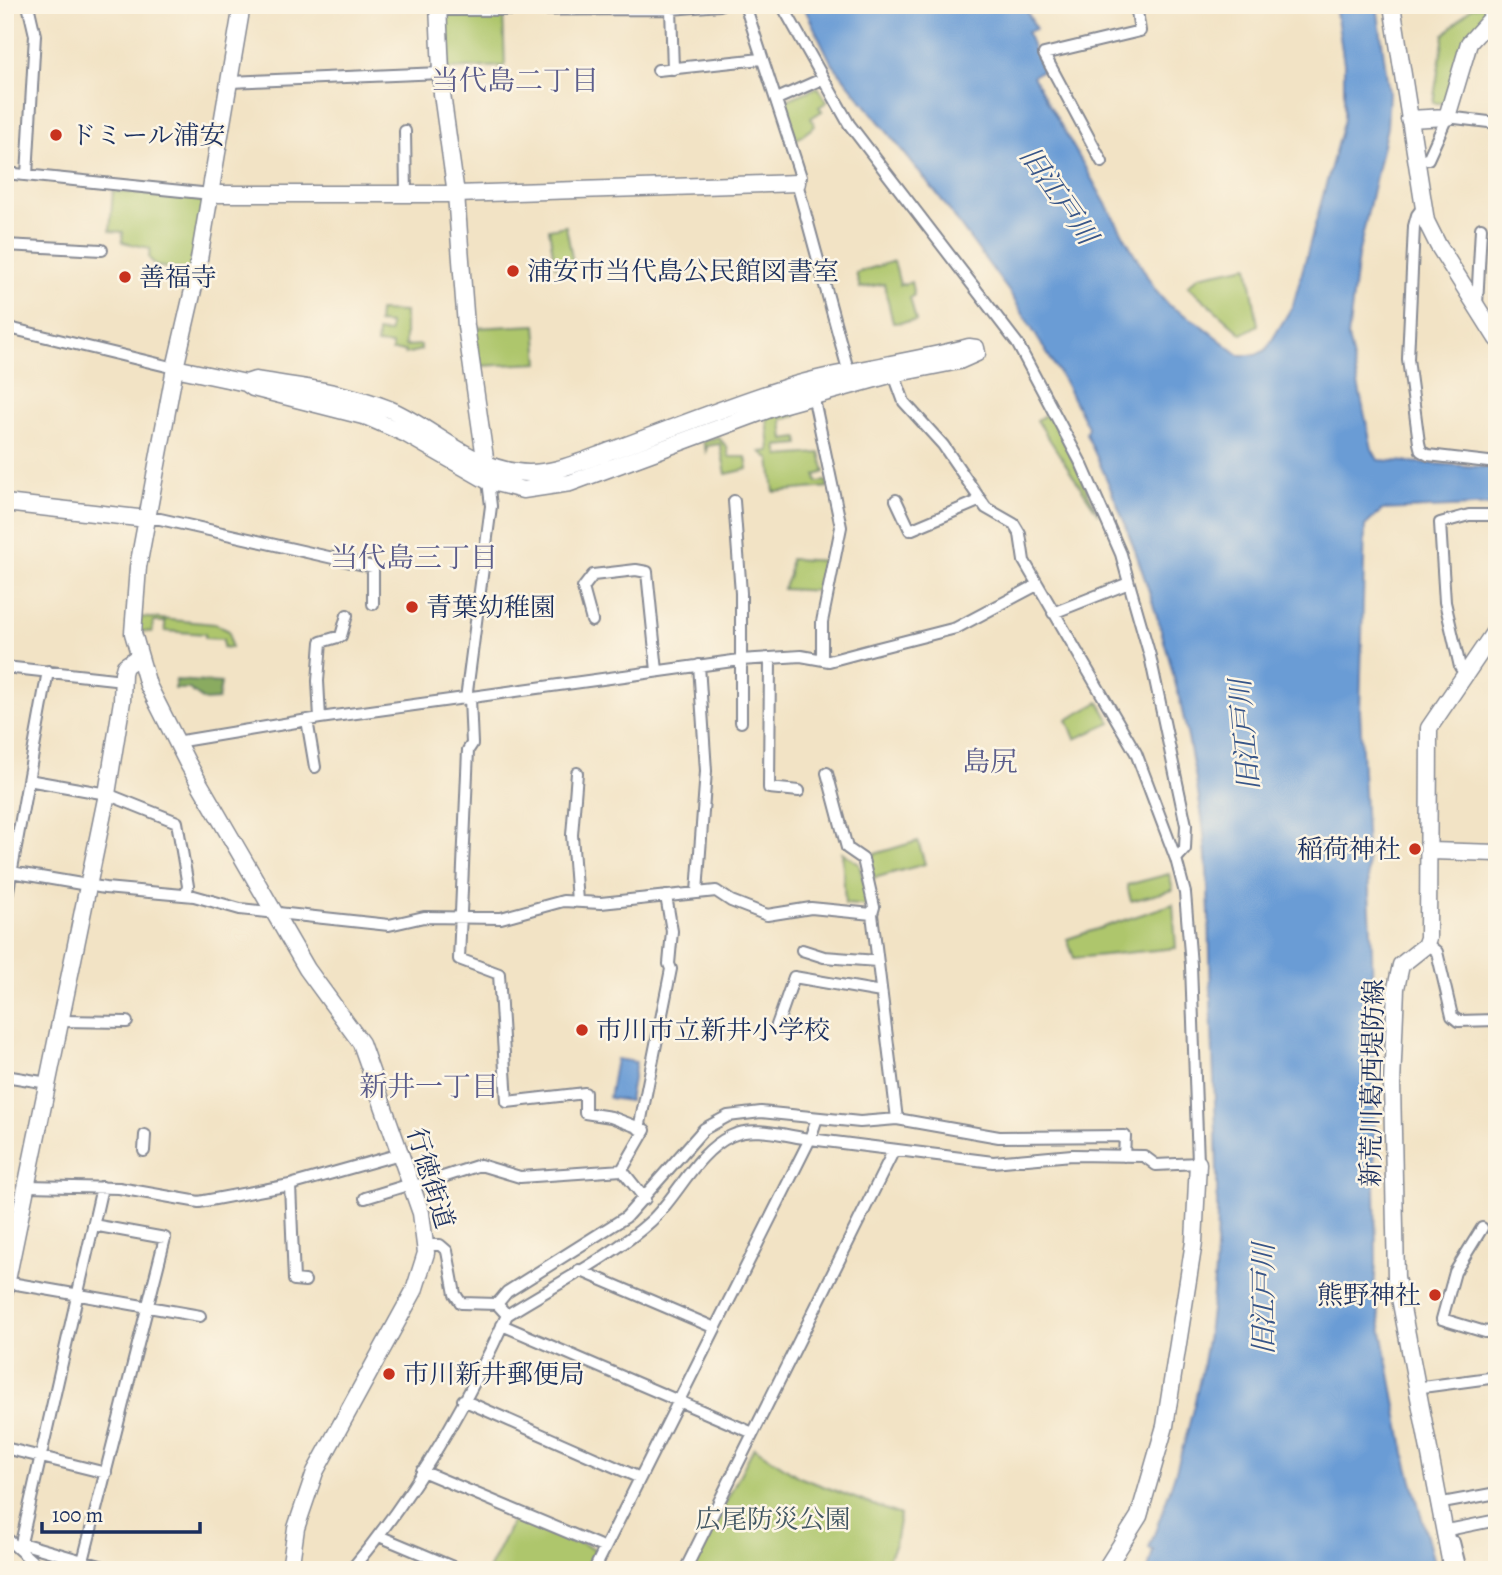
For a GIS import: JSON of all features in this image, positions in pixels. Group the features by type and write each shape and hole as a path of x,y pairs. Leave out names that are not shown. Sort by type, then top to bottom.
{"street":[{"path":"27,175 36,35 28,5"},
{"name":"行徳街道","path":"242,5 211,194 147,519 133,607 138,657 148,685 176,742 314,980 360,1043 411,1185 426,1245 424,1268 414,1291 315,1472 296,1528 293,1569"},
{"path":"622,1170 645,1130 611,1117 585,1113 585,1093 507,1102 499,974 459,959 463,918 468,750 472,744 468,699 491,506 466,326 456,194 441,73 439,8 671,9 720,5"},
{"path":"745,5 769,88 777,99 801,177 797,183 850,378"},
{"path":"782,5 849,124 1017,343 1083,465 1121,554 1150,656 1186,825 1185,849 1176,859"},
{"path":"1102,162 1044,54 1140,31 1136,5"},
{"path":"1392,5 1423,207 1438,245 1497,339"},
{"path":"671,9 673,68"},
{"path":"1415,161 1428,159 1447,117 1469,43 1497,12"},
{"path":"658,70 761,59"},
{"path":"230,82 441,73"},
{"path":"777,99 822,79"},
{"path":"1409,119 1447,117 1497,123"},
{"path":"405,131 406,194"},
{"path":"5,173 211,194 456,194 797,183"},
{"path":"1423,207 1414,226 1408,359 1421,451 1428,455 1497,463"},
{"path":"1477,306 1481,228"},
{"path":"5,245 102,250"},
{"path":"5,327 330,405 367,417 407,435 488,481 523,490 570,483 813,395 850,378"},
{"path":"246,383 254,380 324,391 371,403 402,415 486,464 518,472 553,471 777,391 892,369 904,402 943,445 986,508 1014,524 1020,534 1024,561 1136,753 1176,859 1185,893 1191,965 1198,1163 1195,1232 1165,1426 1139,1516 1105,1570"},
{"path":"813,395 841,527 822,622 822,658"},
{"path":"896,500 910,530 981,500"},
{"path":"734,501 741,593 741,723"},
{"path":"5,503 160,519 373,567 373,604"},
{"path":"1466,674 1460,667 1446,602 1440,523 1469,515 1497,515"},
{"path":"592,621 583,588 593,575 636,570 648,572 657,671"},
{"path":"1053,612 1129,583"},
{"path":"176,742 320,718 699,665 770,658 829,660 956,628 1037,585"},
{"path":"320,718 318,681 321,642 341,636 347,615"},
{"path":"1496,630 1434,716 1429,728 1431,851 1427,944 1437,952 1452,1016 1458,1021 1497,1020"},
{"path":"138,657 125,666 107,794 6,1285 200,1316"},
{"path":"770,658 769,788 799,791"},
{"path":"697,892 706,771 699,665"},
{"path":"5,667 123,680"},
{"path":"5,907 8,871 48,671"},
{"path":"307,720 315,767"},
{"path":"576,901 572,835 577,772"},
{"path":"827,773 847,848 863,859 874,907 872,914 877,961 897,1119"},
{"path":"28,780 107,794 177,822 188,886 186,895"},
{"path":"1431,851 1497,853"},
{"path":"8,871 88,885 186,895 240,909 389,925 424,917 501,918 545,905 576,901 601,903 716,891 766,915 811,908 872,914"},
{"path":"639,1129 671,969 669,964 672,931 666,895"},
{"name":"新荒川葛西堤防線","path":"1427,944 1404,961 1399,970 1392,1084 1396,1277 1437,1504 1447,1530 1451,1570"},
{"path":"802,950 824,957 877,961"},
{"path":"776,1028 793,977 881,992"},
{"path":"61,1021 127,1021"},
{"path":"5,1076 48,1083"},
{"path":"497,1304 507,1292 626,1217 645,1199 704,1129 728,1116 761,1112 860,1122 897,1119 999,1137 1125,1136 1124,1156"},
{"path":"594,1570 810,1139 817,1118"},
{"path":"351,1570 379,1536 422,1471 505,1320 633,1236 652,1220 709,1152 728,1137 743,1131 758,1132 993,1163 1072,1155 1144,1156 1156,1165 1198,1163"},
{"path":"144,1151 145,1135"},
{"path":"685,1570 894,1150"},
{"path":"27,1186 102,1187 199,1202 290,1185 400,1154"},
{"path":"365,1198 480,1165 520,1177 622,1170"},
{"path":"622,1170 645,1199"},
{"path":"290,1185 294,1280 305,1281"},
{"path":"19,1545 102,1187"},
{"path":"83,1561 165,1238 93,1225"},
{"path":"1482,1228 1455,1272 1442,1319 1485,1332 1497,1331"},
{"path":"426,1245 440,1245 447,1251 455,1294 461,1303 497,1304"},
{"path":"579,1270 715,1328"},
{"path":"497,1304 505,1320 753,1433"},
{"path":"1415,1388 1497,1377"},
{"path":"463,1400 640,1478"},
{"path":"5,1448 106,1473"},
{"path":"422,1471 605,1548"},
{"path":"1437,1504 1497,1493"},
{"path":"1461,1570 1447,1530 1497,1520"},
{"path":"379,1536 439,1566 460,1570"},
{"path":"5,1538 19,1545 114,1570"},
{"path":"19,1545 42,1570"}],"green space":[{"path":"1497,5 1448,98 1443,103 1433,103 1444,35 1471,8"},
{"path":"503,13 505,66 448,69 446,14"},
{"path":"818,87 827,102 819,107 822,111 811,118 815,126 796,140 784,101"},
{"path":"113,191 200,199 204,205 191,272 156,266 149,258 150,248 122,242 123,232 110,231"},
{"path":"566,226 573,263 555,266 549,229"},
{"path":"894,261 900,285 911,282 914,295 910,298 916,321 893,323 884,284 860,288 856,273"},
{"path":"1248,266 1258,325 1242,334 1188,286 1199,276"},
{"path":"379,311 405,312 405,346 421,345 421,350 405,354 405,351 392,351 392,345 377,344 378,332 390,333 390,324 378,323"},
{"path":"536,325 539,363 480,366 474,328"},
{"path":"795,410 796,416 782,419 784,440 799,438 799,444 777,446 779,456 820,453 825,472 816,475 817,482 827,481 828,487 774,492 770,459 761,452 770,451 767,417"},
{"path":"1051,412 1098,514 1037,420"},
{"path":"718,437 727,447 729,457 746,457 748,469 726,474 720,444 707,446 706,451 703,442"},
{"path":"790,559 830,561 821,591 783,589 789,575"},
{"path":"140,617 215,624 229,631 231,648 223,647 223,639 205,638 205,634 165,631 165,622 153,622 152,632 139,631"},
{"path":"176,680 221,683 218,700 205,701 189,689 175,689"},
{"path":"1099,702 1111,723 1075,739 1067,720"},
{"path":"918,841 925,864 874,878 868,856"},
{"path":"842,852 859,864 870,906 845,904"},
{"path":"1169,874 1173,890 1131,901 1127,885"},
{"path":"1173,904 1176,948 1074,958 1067,939"},
{"name":"広尾防災公園","path":"754,1447 799,1477 900,1515 895,1544 883,1570 691,1570"},
{"path":"519,1517 595,1549 587,1570 488,1570 514,1518"}],"water":[{"name":"旧江戸川","path":"803,5 1024,5 1036,29 1027,32 1042,70 1033,76 1155,290 1168,305 1197,322 1239,355 1256,355 1266,350 1293,305 1344,119 1344,63 1335,5 1377,5 1389,93 1387,127 1358,256 1348,337 1372,449 1378,460 1497,468 1496,505 1382,510 1365,526 1360,711 1372,951 1376,1264 1374,1289 1406,1459 1436,1570 1148,1570 1153,1550 1149,1548 1173,1481 1200,1376 1215,1269 1217,1149 1207,869 1202,817 1184,718 1143,572 1107,479 1086,434 1088,427 1064,381 1010,293 938,195 831,62"},
{"path":"616,1059 636,1062 629,1101 609,1098"}],"place":[{"name":"ドミール浦安","path":"56,135"},
{"name":"浦安市当代島公民館図書室","path":"513,271"},
{"name":"善福寺","path":"125,277"},
{"name":"青葉幼稚園","path":"412,607"},
{"name":"稲荷神社","path":"1415,849"},
{"name":"市川市立新井小学校","path":"582,1030"},
{"name":"熊野神社","path":"1435,1295"},
{"name":"市川新井郵便局","path":"389,1374"}],"district":[{"name":"当代島二丁目","path":"515,80"},
{"name":"当代島三丁目","path":"414,557"},
{"name":"島尻","path":"990,761"},
{"name":"新井一丁目","path":"429,1086"}]}
